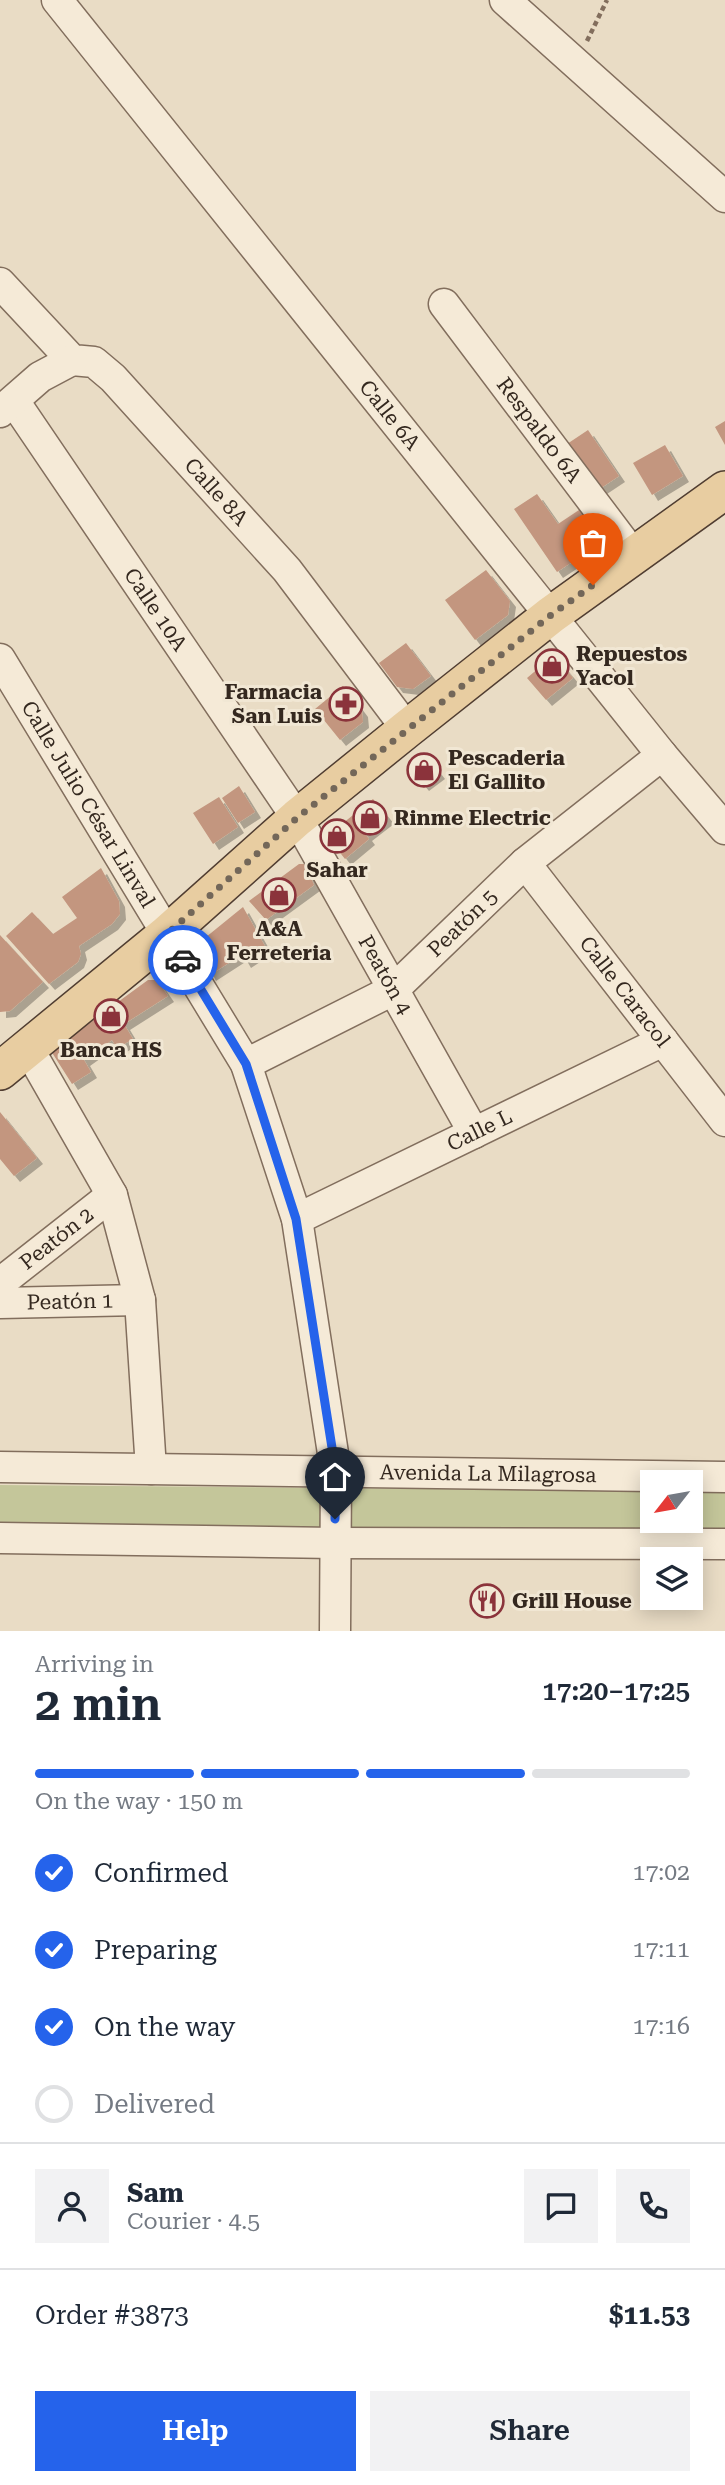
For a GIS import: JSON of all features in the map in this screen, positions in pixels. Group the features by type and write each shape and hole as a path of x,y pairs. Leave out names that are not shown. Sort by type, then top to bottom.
{"main road":[{"path":"10,1056 167,934 297,818 551,615 725,490"}],"street":[{"name":"Calle 6A","path":"57,0 662,755 725,829"},
{"path":"505,0 725,197"},
{"name":"Calle 8A","path":"0,283 72,360 94,362 132,398 288,570 407,729"},
{"name":"Respaldo 6A","path":"444,304 634,555"},
{"path":"7,406 40,377 72,360"},
{"name":"Calle 10A","path":"7,406 297,818"},
{"name":"Calle Julio César Linval","path":"0,659 246,1064 296,1219 336,1473 335,1631"},
{"name":"Peatón 5","path":"246,1064 393,990 525,863 662,755"},
{"name":"Peatón 4","path":"297,818 474,1133"},
{"name":"Calle Caracol","path":"525,863 725,1121"},
{"name":"Calle L","path":"296,1219 663,1041"},
{"path":"10,1056 112,1195 140,1300 152,1469"},
{"name":"Peatón 2","path":"0,1283 112,1195"},
{"name":"Peatón 1","path":"0,1303 140,1300"},
{"name":"Avenida La Milagrosa","path":"0,1467 725,1477"},
{"path":"0,1538 334,1543 725,1544"}],"path":[{"path":"576,64 607,0"}],"green space":[{"path":"0,1485 640,1491 640,1532 0,1524"},
{"path":"704,1491 725,1491 725,1533 704,1533"}],"building":[{"path":"725,421 725,445 715,427"},
{"path":"588,430 619,476 598,490 567,444"},
{"path":"665,445 683,476 652,495 633,463"},
{"path":"537,494 558,524 591,502 613,535 557,572 514,509"},
{"path":"486,570 510,601 508,615 475,640 445,600"},
{"path":"406,643 431,676 413,689 397,687 379,663"},
{"name":"Repuestos Yacol","path":"554,655 573,678 546,700 527,678"},
{"path":"343,686 362,711 363,722 340,740 315,709"},
{"name":"Pescaderia El Gallito","path":"425,755 439,773 423,785 409,768"},
{"path":"239,786 255,812 238,823 222,798"},
{"path":"219,797 238,827 213,844 193,813"},
{"path":"373,799 388,818 366,835 369,839 345,859 327,836"},
{"path":"299,864 305,864 314,885 266,920 249,901"},
{"path":"101,868 119,901 120,914 112,924 79,946 81,954 78,962 49,984 6,936 32,912 53,934 77,918 62,897"},
{"path":"243,907 266,948 245,962 241,955 210,975 195,946"},
{"path":"0,935 43,982 10,1011 0,1012"},
{"path":"148,980 157,980 168,996 124,1024 133,1039 117,1048 112,1040 84,1060 91,1072 72,1084 51,1051"},
{"path":"0,1112 37,1158 14,1176 0,1159"}],"way so far":[{"path":"183,960 167,934 297,818 551,615 593,585"}],"place":[{"name":"Repuestos Yacol","path":"552,666"},
{"name":"Farmacia San Luis","path":"346,704"},
{"name":"Pescaderia El Gallito","path":"424,770"},
{"name":"Rinme Electric","path":"370,818"},
{"name":"Sahar","path":"337,836"},
{"name":"A&A Ferreteria","path":"279,895"},
{"name":"Banca HS","path":"111,1016"},
{"name":"Grill House","path":"487,1601"}],"route":[{"path":"183,960 246,1064 296,1219 336,1473 335,1519"}]}
